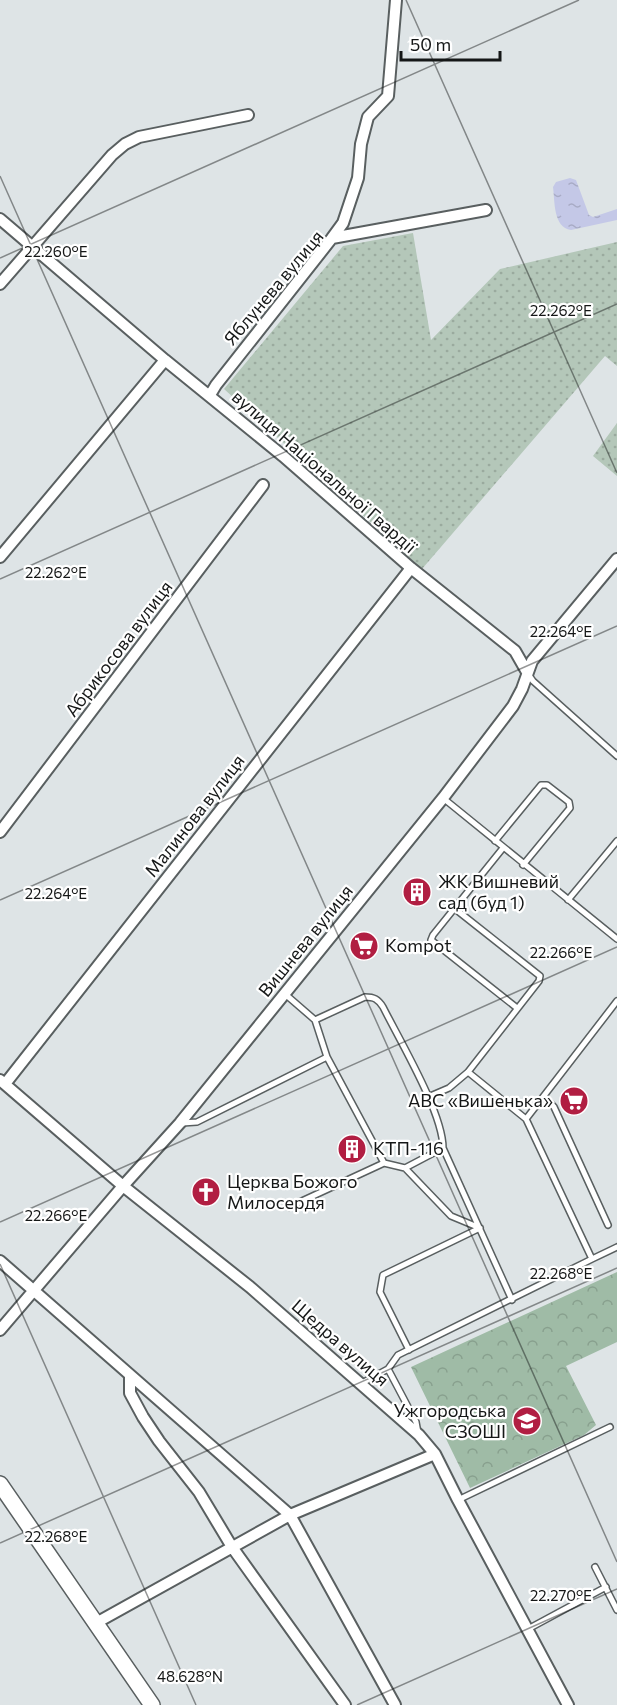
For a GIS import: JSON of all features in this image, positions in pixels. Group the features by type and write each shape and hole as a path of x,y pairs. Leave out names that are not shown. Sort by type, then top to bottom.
{"street":[{"path":"332,238 343,223 358,178 361,144 368,117 388,96 396,0"},
{"path":"0,284 112,155 125,144 151,134 248,115"},
{"name":"Яблунева вулиця","path":"210,395 332,238 486,210"},
{"name":"вулиця Національної Гвардії","path":"0,219 165,360 283,456 411,568 515,651 527,672"},
{"path":"0,557 165,360"},
{"name":"Абрикосова вулиця","path":"0,832 263,485"},
{"name":"Вишнева вулиця","path":"0,1330 123,1186 180,1124 443,798 513,706 532,661 617,559"},
{"name":"Малинова вулиця","path":"2,1082 411,568"},
{"name":"Щедра вулиця","path":"2,1082 123,1186 250,1287 419,1435 435,1454 568,1705"},
{"path":"0,1262 290,1515 395,1705"},
{"path":"130,1376 130,1393 143,1417 199,1492 232,1547 345,1705"},
{"path":"96,1623 290,1515 435,1454"},
{"path":"0,1485 152,1705"}],"lane":[{"name":"вулиця Національної Гвардії","path":"527,672 533,681 617,756"},
{"path":"495,841 541,785 547,785 569,802 570,808 524,865"},
{"path":"443,798 617,939"},
{"path":"568,900 617,840"},
{"path":"503,848 431,940 517,1008"},
{"path":"428,1097 449,1088 468,1072 539,981 540,976 454,908"},
{"path":"285,994 315,1020 327,1058 384,1163"},
{"path":"315,1020 364,997 378,1000 428,1097 443,1137 443,1148 512,1300"},
{"path":"526,1119 617,1001"},
{"path":"180,1124 197,1122 327,1058"},
{"path":"468,1072 526,1119 592,1259"},
{"path":"544,1096 554,1107 608,1225"},
{"path":"405,1167 443,1148"},
{"path":"290,1207 384,1163 405,1167 451,1216 480,1228"},
{"path":"409,1350 380,1292 383,1275 480,1228"},
{"path":"362,1383 388,1369 398,1355 617,1247"},
{"path":"388,1369 416,1422 419,1435"},
{"path":"458,1500 610,1427"},
{"path":"595,1567 617,1610"},
{"path":"527,1629 606,1587"}],"green space":[{"path":"413,233 431,340 500,269 617,242 617,366 605,356 422,569 224,389 343,246"},
{"path":"617,423 617,476 593,456"},
{"name":"Ужгородська СЗОШІ","path":"617,1272 617,1342 566,1366 596,1425 584,1435 470,1488 411,1367"}],"water":[{"path":"570,178 576,180 589,215 593,217 617,209 617,220 571,230 565,228 556,213 553,187 556,182"}],"place":[{"name":"ЖК Вишневий сад (буд 1)","path":"417,892"},
{"name":"Kompot","path":"364,946"},
{"name":"ABC «Вишенька»","path":"574,1101"},
{"name":"КТП-116","path":"352,1149"},
{"name":"Церква Божого Милосердя","path":"206,1192"},
{"name":"Ужгородська СЗОШІ","path":"527,1421"}]}
